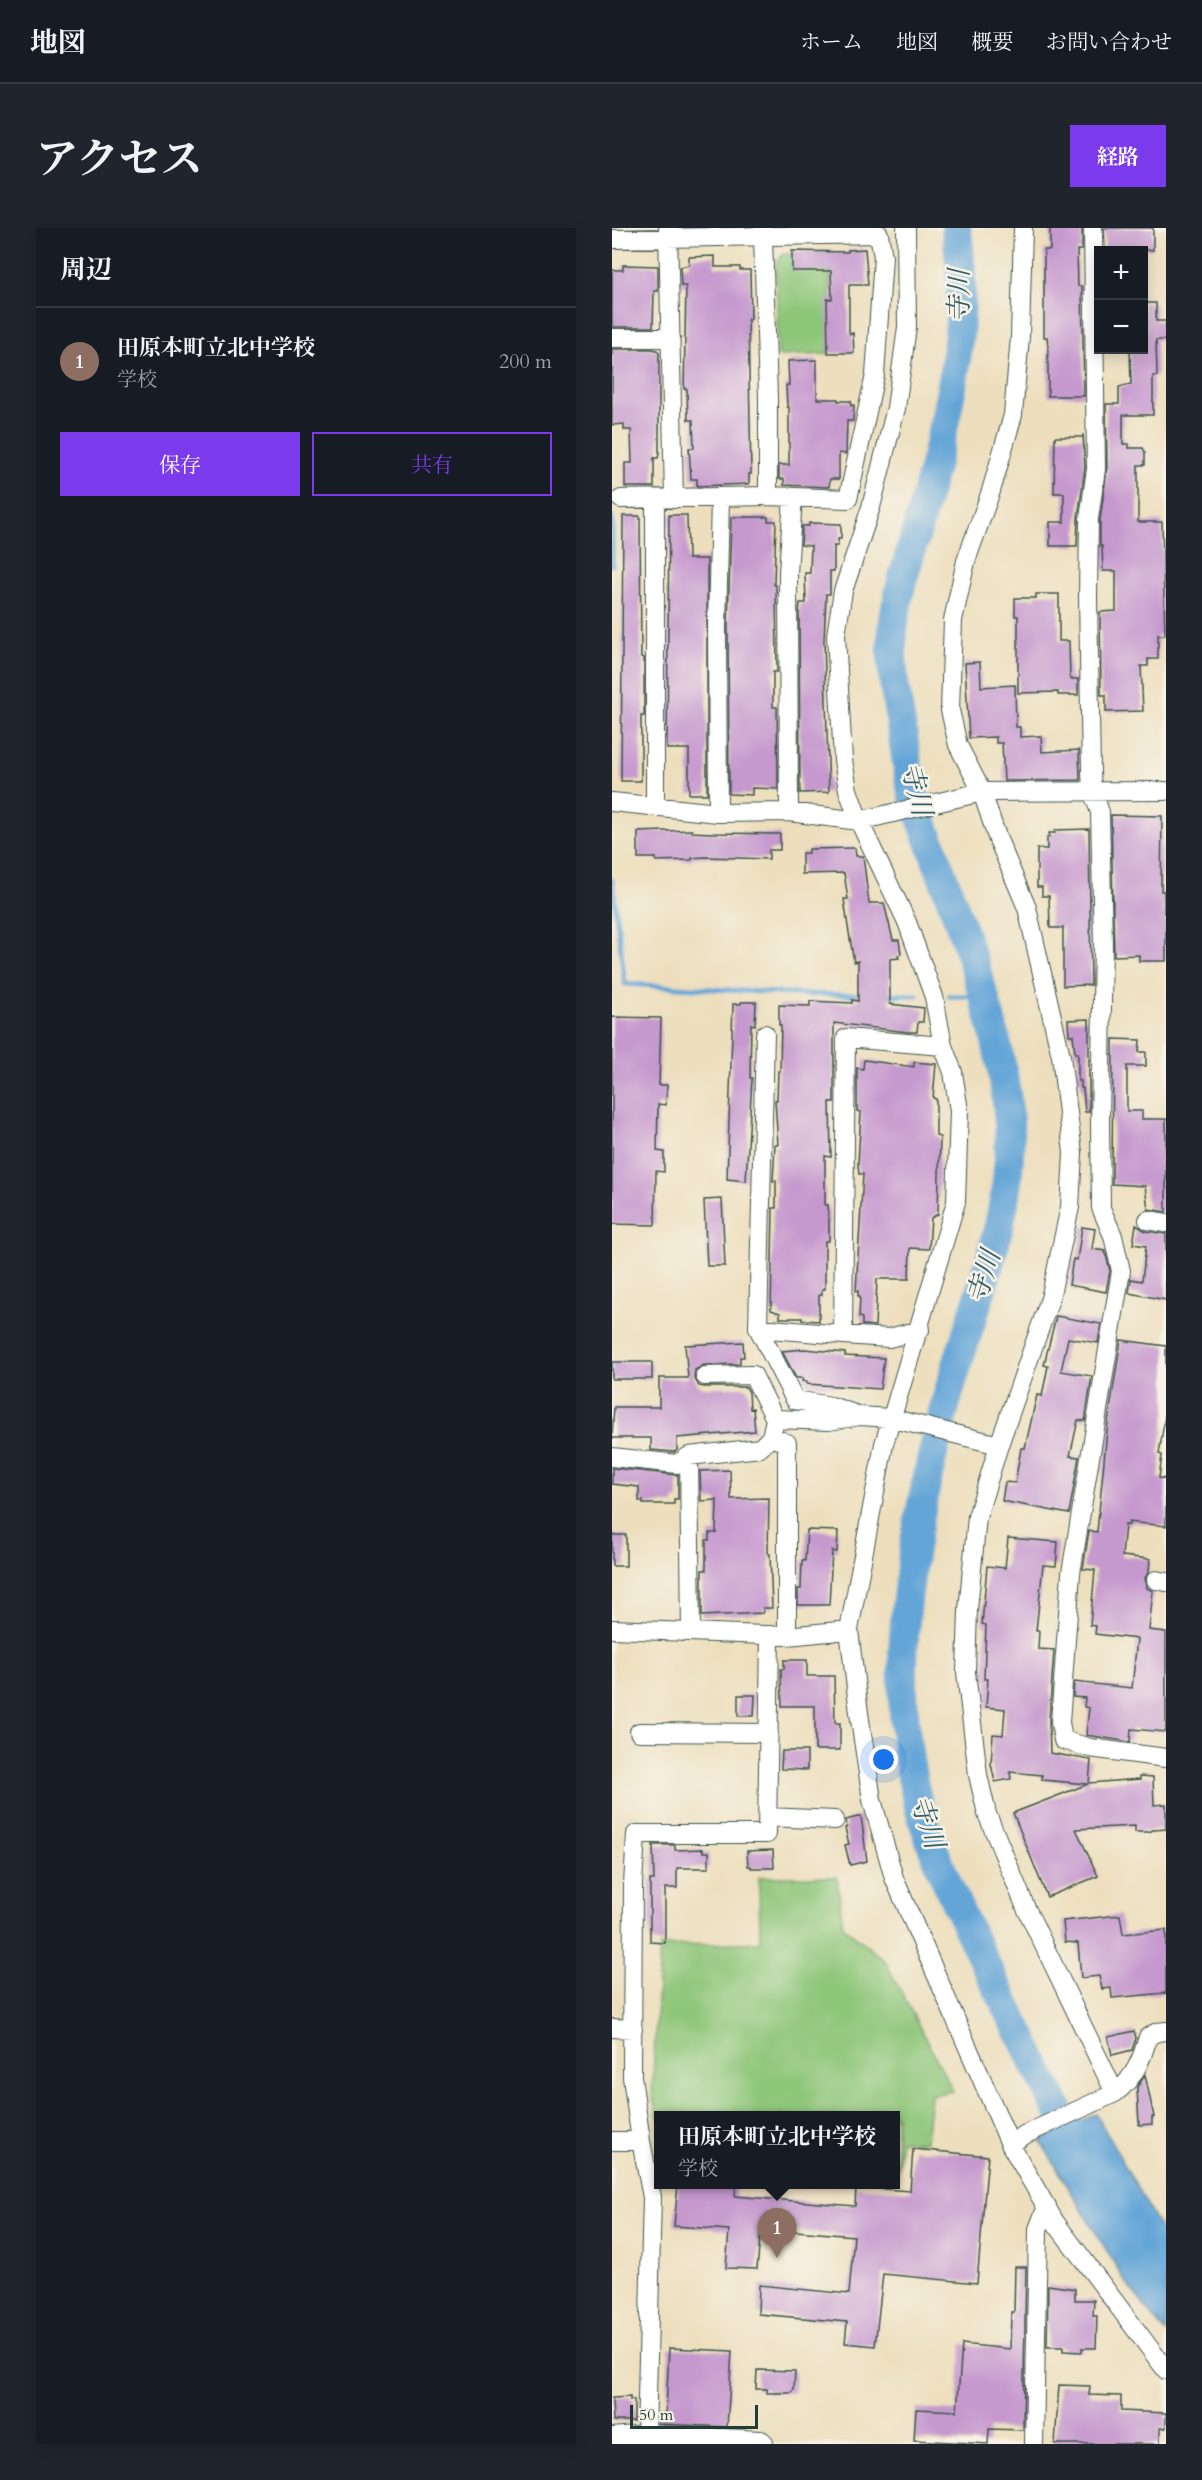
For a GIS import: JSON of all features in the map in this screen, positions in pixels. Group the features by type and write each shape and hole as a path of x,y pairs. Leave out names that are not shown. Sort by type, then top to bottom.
{"main road":[{"path":"612,2441 760,2444"}],"street":[{"path":"906,228 907,327 896,408 871,507 843,591 836,635 843,760 848,790 864,821 907,922 934,997 943,1046 953,1072 959,1110 956,1202 894,1419 849,1630 872,1800 894,1878 1010,2144 1055,2222 1166,2370"},
{"path":"1023,228 1020,337 1013,415 991,491 966,561 953,620 950,710 958,745 977,794 1027,908 1061,1056 1073,1153 1070,1208 1050,1299 997,1444 977,1517 968,1610 966,1672 978,1775 987,1814 1108,2096"},
{"path":"1094,228 1096,469 1089,519 1088,597 1092,791 1100,812 1102,896 1101,1208 1113,1236 1121,1271 1071,1573 1060,1722 1063,1740 1090,1748 1166,1758"},
{"path":"668,233 674,499"},
{"path":"612,239 668,233 763,237 879,234 883,257 875,375 848,499 768,496 621,499"},
{"path":"763,237 768,397 768,496"},
{"path":"612,338 671,338"},
{"path":"789,812 788,573 793,497"},
{"path":"718,813 717,626 720,498"},
{"path":"655,500 655,807"},
{"path":"612,802 718,813 789,812 864,821 977,794 1166,791"},
{"path":"765,1034 758,1328 795,1400 831,1406 860,1416 894,1419 997,1444"},
{"path":"843,1335 846,1038 943,1046"},
{"path":"758,1328 889,1338 920,1330"},
{"path":"612,1457 676,1464 689,1456 760,1448 771,1437 775,1419 753,1375 705,1376"},
{"path":"775,1419 829,1421 860,1416"},
{"path":"640,2440 652,2197 632,2077 633,1884 636,1834 767,1834 769,1733 779,1635 787,1443 771,1437"},
{"path":"689,1456 691,1632"},
{"path":"612,1629 779,1635 849,1630"},
{"path":"639,1732 769,1733"},
{"path":"768,1817 835,1820"},
{"path":"612,2028 633,2029"},
{"path":"1010,2144 1026,2134 1108,2096 1126,2084 1142,2057 1148,2037 1166,2031"},
{"path":"612,2141 641,2141"},
{"path":"1034,2444 1038,2229 1047,2206"}],"green space":[{"path":"831,251 828,354 778,356 776,263 783,254"},
{"path":"759,1877 837,1877 843,1926 885,1961 953,2091 931,2095 926,2142 901,2141 900,2150 900,2111 656,2111 652,2095 660,1946 760,1942"}],"water":[{"path":"1096,2114 1166,2239 1166,2333 1125,2281 1040,2140"}],"building":[{"path":"1050,228 1082,228 1082,250 1077,250 1078,286 1082,286 1084,396 1048,396 1048,346 1047,337 1044,337 1044,250 1050,250"},
{"path":"1104,228 1153,228 1153,250 1148,250 1148,246 1105,246"},
{"path":"865,249 868,285 849,285 849,331 850,334 853,333 854,353 828,353 827,299 832,299 831,271 792,271 792,251 848,252 848,250"},
{"path":"715,256 715,267 740,267 740,270 750,270 751,319 748,319 751,474 749,474 749,484 697,486 697,479 691,479 689,448 694,448 693,420 688,420 687,389 684,389 686,286 681,286 680,267 689,265 689,257"},
{"path":"623,265 658,266 658,291 654,291 653,327 612,327 612,270 623,270"},
{"path":"1148,303 1156,303 1156,321 1166,321 1166,340 1156,340 1157,376 1153,376 1153,415 1123,415 1123,444 1129,444 1129,448 1143,448 1145,452 1145,465 1138,465 1138,522 1162,522 1165,635 1158,635 1158,659 1148,659 1148,666 1141,666 1143,711 1106,712 1106,695 1101,695 1100,612 1116,611 1116,571 1103,571 1102,546 1100,546 1100,520 1107,469 1106,404 1119,404 1119,387 1131,384 1130,354 1148,354"},
{"path":"612,349 652,349 659,353 659,454 658,458 654,458 654,487 625,487 625,463 632,463 631,430 624,430 624,424 612,425"},
{"path":"817,360 817,399 851,401 851,406 854,405 853,421 847,421 846,454 839,453 839,479 830,479 829,487 784,485 784,479 779,479 779,465 789,465 789,407 787,407 786,385 789,385 788,361"},
{"path":"1083,434 1085,468 1078,518 1077,546 1050,546 1050,522 1064,522 1064,493 1054,493 1055,437 1083,437"},
{"path":"669,515 687,515 688,559 707,559 707,794 689,794 689,749 667,749"},
{"path":"623,516 640,516 641,657 644,658 641,781 621,781"},
{"path":"731,517 768,517 768,521 776,521 774,585 776,585 777,672 773,672 773,707 777,707 778,789 752,788 752,795 729,794 728,626"},
{"path":"809,523 841,524 841,539 838,539 838,546 834,546 834,571 830,571 830,594 826,594 824,641 829,792 800,793 799,613 800,603 806,603 805,573 810,573 811,546 801,545 802,526 809,526"},
{"path":"1036,594 1059,594 1059,641 1069,641 1070,679 1078,679 1078,695 1058,695 1058,692 1018,693 1018,616 1015,616 1015,598 1036,598"},
{"path":"980,662 981,687 1015,685 1016,727 1020,727 1020,737 1041,736 1042,752 1079,750 1080,780 1004,781 1002,743 996,743 996,737 969,738 965,663"},
{"path":"1111,815 1162,816 1161,891 1164,891 1164,913 1166,913 1166,961 1139,961 1139,955 1114,956"},
{"path":"1089,829 1091,985 1063,986 1063,928 1050,928 1049,896 1042,896 1042,887 1037,887 1037,849 1047,849 1047,837 1049,833 1055,833 1055,830"},
{"path":"692,830 692,832 712,833 780,834 780,850 769,850 769,859 705,857 692,858 692,860 656,861 656,858 638,858 638,832"},
{"path":"855,848 856,856 863,856 869,903 884,903 893,940 899,940 901,954 898,955 899,958 890,959 890,1004 924,1008 923,1022 918,1022 917,1032 834,1023 834,1102 830,1102 831,1157 825,1156 825,1205 828,1205 829,1241 825,1241 825,1289 822,1289 822,1295 819,1295 819,1321 780,1318 780,1313 771,1310 773,1208 776,1208 776,1181 773,1181 775,1145 778,1145 775,1100 777,1100 778,1071 780,1071 779,1005 810,1006 810,1001 852,1003 852,1000 858,1001 858,961 854,962 848,927 844,899 848,899 844,873 802,874 802,853 809,853 809,849"},
{"path":"741,1002 756,1002 755,1025 751,1024 750,1078 752,1078 746,1181 727,1179 733,1004 741,1004"},
{"path":"612,1017 661,1018 659,1085 667,1085 666,1105 658,1104 657,1151 664,1152 664,1172 656,1171 655,1225 612,1224"},
{"path":"1089,1019 1089,1112 1085,1112 1083,1088 1081,1088 1081,1081 1078,1081 1078,1053 1075,1053 1073,1035 1069,1035 1068,1020"},
{"path":"1113,1039 1140,1040 1139,1052 1146,1052 1146,1066 1127,1066 1127,1111 1142,1111 1142,1119 1166,1119 1166,1212 1148,1209 1145,1186 1112,1184"},
{"path":"864,1060 914,1067 914,1062 936,1064 933,1098 936,1099 936,1136 940,1137 938,1214 931,1218 929,1249 910,1248 909,1279 877,1279 875,1326 862,1325 862,1318 859,1317 860,1296 856,1291 863,1174 859,1174 858,1165 861,1112 857,1111 857,1068 863,1069"},
{"path":"722,1199 725,1266 707,1266 704,1200"},
{"path":"1136,1225 1146,1231 1166,1234 1166,1300 1129,1293 1131,1279 1142,1281 1146,1246 1133,1244"},
{"path":"1082,1227 1095,1229 1092,1249 1105,1251 1110,1271 1106,1292 1069,1285 1073,1259 1077,1260"},
{"path":"1056,1316 1101,1324 1098,1343 1068,1338 1061,1371 1092,1376 1085,1421 1078,1420 1070,1456 1079,1457 1069,1514 1002,1501 1005,1482 1015,1483 1021,1448 1025,1448 1037,1395 1042,1396 1048,1366 1044,1365"},
{"path":"1121,1340 1166,1346 1166,1410 1159,1454 1162,1455 1159,1478 1166,1479 1166,1526 1129,1522 1129,1525 1125,1525 1122,1556 1150,1559 1149,1571 1145,1578 1147,1588 1153,1591 1149,1630 1166,1632 1166,1732 1131,1729 1130,1742 1086,1735 1089,1708 1084,1707 1085,1698 1073,1697 1074,1682 1132,1688 1137,1639 1095,1634 1096,1626 1090,1625 1095,1570 1083,1569 1089,1531 1097,1532 1108,1421"},
{"path":"743,1342 744,1357 740,1357 740,1364 704,1365 695,1370 694,1377 699,1386 746,1387 749,1392 750,1409 753,1408 755,1431 677,1438 677,1450 674,1452 651,1450 651,1438 612,1438 614,1407 659,1407 659,1378 688,1378 685,1345"},
{"path":"805,1349 845,1353 845,1356 884,1358 880,1389 807,1384 802,1381 803,1378 796,1378 782,1351"},
{"path":"612,1362 652,1362 652,1379 612,1379"},
{"path":"612,1468 678,1475 678,1499 674,1499 674,1504 643,1504 643,1501 639,1501 639,1487 612,1484"},
{"path":"730,1470 731,1499 769,1498 768,1554 770,1554 772,1608 763,1608 763,1613 702,1616 702,1570 706,1570 706,1540 709,1540 709,1533 716,1533 717,1500 701,1501 700,1471"},
{"path":"807,1530 838,1531 837,1552 832,1551 829,1605 798,1605 798,1589 801,1589 802,1561 805,1561"},
{"path":"612,1535 626,1535 626,1566 612,1566"},
{"path":"1008,1538 1058,1542 1056,1566 1043,1565 1036,1631 1039,1631 1038,1649 1054,1650 1049,1721 1050,1753 1091,1760 1089,1783 1140,1779 1140,1776 1153,1777 1154,1805 1166,1804 1166,1829 1135,1832 1135,1826 1076,1829 1098,1876 1047,1897 1013,1813 1088,1784 1042,1780 1042,1775 1010,1772 1011,1779 995,1782 991,1764 993,1734 1003,1735 1005,1709 986,1707 988,1679 984,1679 986,1625 982,1624 987,1566 1005,1568"},
{"path":"784,1660 807,1660 807,1676 834,1676 835,1723 840,1723 840,1750 815,1750 815,1706 782,1706 781,1669 784,1669"},
{"path":"738,1695 755,1695 754,1716 738,1716"},
{"path":"782,1751 807,1751 807,1770 781,1769"},
{"path":"861,1816 867,1861 850,1865 845,1845 849,1844 845,1828 847,1827 846,1820"},
{"path":"653,1845 675,1845 675,1850 703,1849 703,1852 709,1852 709,1868 677,1868 677,1888 665,1888 665,1943 650,1942 650,1880 654,1880"},
{"path":"773,1850 774,1868 748,1866 747,1851"},
{"path":"1120,1915 1123,1934 1166,1930 1166,1993 1112,1998 1111,1988 1102,1989 1099,1976 1081,1978 1078,1943 1065,1942 1063,1921"},
{"path":"1134,2031 1136,2038 1132,2050 1112,2055 1108,2037"},
{"path":"1145,2075 1154,2117 1152,2117 1152,2124 1139,2125 1137,2087"},
{"path":"913,2149 988,2156 977,2283 883,2274 875,2346 845,2343 847,2322 758,2314 759,2285 849,2294 854,2236 761,2228 757,2269 726,2268 729,2230 674,2226 678,2189 736,2189 735,2196 855,2206 856,2189 910,2191"},
{"path":"1015,2267 1026,2267 1023,2430 989,2429 988,2444 914,2440 916,2409 957,2411 962,2344 1010,2349"},
{"path":"1048,2285 1075,2289 1075,2300 1094,2300 1093,2316 1097,2316 1096,2348 1082,2348 1082,2352 1063,2351 1063,2347 1047,2347"},
{"path":"669,2348 732,2351 727,2427 658,2424 658,2413 666,2413"},
{"path":"757,2370 795,2371 794,2390 792,2393 767,2393 767,2389 756,2389"},
{"path":"1059,2385 1090,2386 1089,2395 1121,2396 1121,2411 1166,2413 1166,2428 1160,2428 1160,2444 1055,2444"},
{"path":"630,2397 630,2400 634,2400 634,2421 613,2421 612,2398"}],"waterway":[{"name":"寺川","path":"956,228 961,303 953,378 937,453 898,599 893,629 892,664 913,794 982,990 999,1056 1009,1123 1009,1161 997,1236 942,1417 919,1517 905,1621 903,1674 905,1726 912,1777 925,1826 942,1871 1044,2083 1089,2162"},
{"path":"612,518 612,565"},
{"path":"612,880 625,984 798,994 864,995"},
{"path":"885,995 917,995"},
{"path":"949,996 982,996"}],"place":[{"name":"田原本町立北中学校","path":"777,2258"}]}
